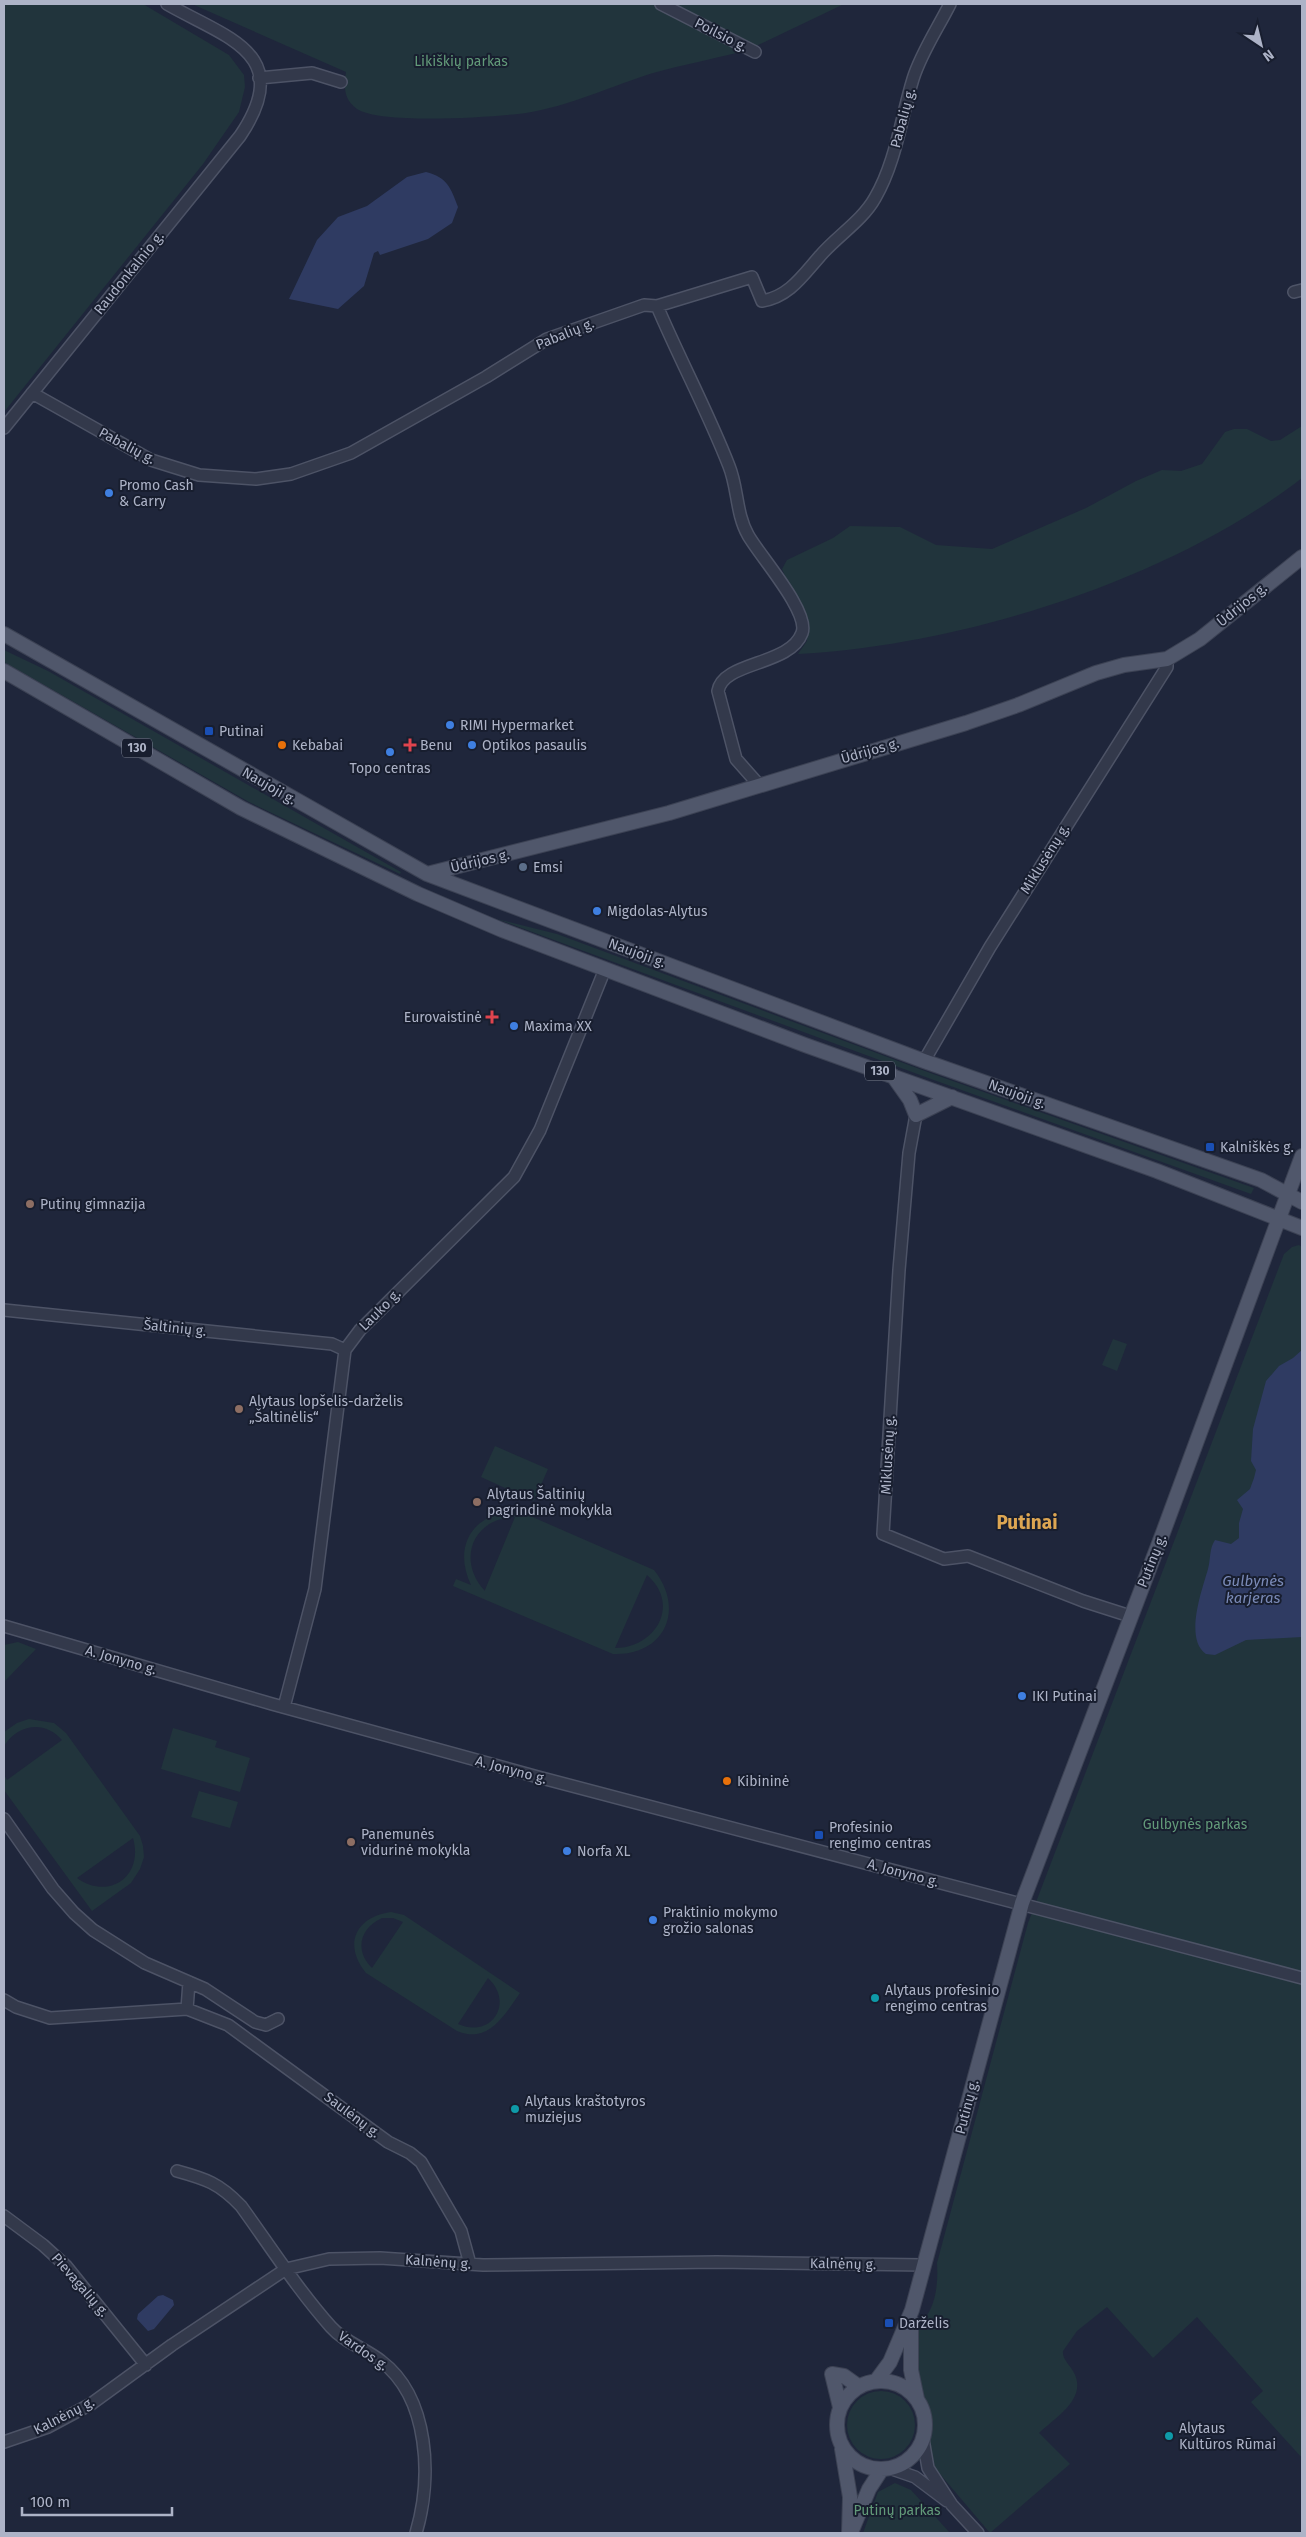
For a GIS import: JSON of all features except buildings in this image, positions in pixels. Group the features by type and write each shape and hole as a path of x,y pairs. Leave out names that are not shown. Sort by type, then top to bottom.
{"main road":[{"name":"Ūdrijos g.","path":"427,874 647,820 966,723 1103,671 1124,665 1167,659 1200,639 1302,557"},
{"name":"Naujoji g.","path":"4,634 427,874 924,1061 1261,1180 1302,1202"},
{"name":"Naujoji g.","path":"4,671 241,808 418,894 502,930 605,969 1302,1228"},
{"path":"418,894 427,874"},
{"path":"893,1076 910,1100 916,1115 952,1097"},
{"path":"1279,1218 1302,1156"},
{"name":"Putinų g.","path":"876,2381 890,2362 912,2310 1022,1903 1164,1530 1279,1218"},
{"name":"Putinų g.","path":"912,2310 912,2370 917,2399"},
{"path":"840,2407 832,2374 844,2376 858,2386"},
{"path":"876,2381 899,2384 917,2399 924,2418 923,2439 910,2458 886,2469 869,2489 850,2533 850,2497 846,2465 836,2426 840,2407 858,2386 876,2381"},
{"path":"840,2444 858,2463 886,2469"}],"street":[{"path":"167,4 235,40 251,57 259,78 312,73 341,82"},
{"name":"Poilsio g.","path":"660,4 755,52"},
{"name":"Pabalių g.","path":"32,393 152,460 199,475 256,479 291,474 351,453 486,377 547,339 644,305 657,306 752,277 762,301 782,295 803,276 828,246 856,221 875,198 896,144 914,77 950,4"},
{"name":"Raudonkalnio g.","path":"4,428 240,136 253,116 260,98 259,78"},
{"path":"657,306 730,467 747,533 786,589 803,626 802,634 785,650 773,658 725,677 719,683 718,691 732,750 736,759 759,785"},
{"name":"Miklusėnų g.","path":"924,1061 990,947 1167,667 1167,659"},
{"name":"Lauko g.","path":"284,1708 315,1589 345,1350 360,1330 514,1177 540,1130 605,969"},
{"name":"Miklusėnų g.","path":"916,1115 910,1153 899,1270 883,1534 944,1559 968,1556 1083,1601 1130,1616"},
{"name":"Šaltinių g.","path":"4,1310 332,1344 345,1350"},
{"name":"A. Jonyno g.","path":"4,1626 284,1708 538,1777 1022,1903"},
{"path":"4,1819 53,1889 74,1913 93,1930 145,1963 220,1998 255,2022 266,2025 278,2019"},
{"path":"1022,1903 1302,1978"},
{"path":"187,2009 188,1982"},
{"name":"Saulėnų g.","path":"4,2000 16,2007 50,2018 187,2009 228,2025 388,2142 410,2153 421,2162 461,2231 470,2264"},
{"name":"Vardos g.","path":"177,2171 208,2179 224,2188 241,2206 332,2329 381,2361 396,2374 409,2393 423,2443 425,2476 420,2521 416,2533"},
{"name":"Pievagalių g.","path":"4,2216 44,2245 66,2266 146,2365"},
{"name":"Kalnėnų g.","path":"4,2442 48,2427 91,2404 286,2269 329,2259 380,2258 470,2264 784,2262 924,2265"},
{"path":"923,2439 928,2468 952,2505 978,2533"},
{"path":"886,2469 915,2478 952,2505"}],"green space":[{"path":"4,4 143,4 229,55 244,75 245,87 239,112 203,164 4,412"},
{"name":"Likiškių parkas","path":"192,4 654,4 741,52 653,73 574,101 526,113 439,118 389,117 370,114 352,105 346,92 346,72"},
{"path":"671,4 844,4 756,46"},
{"path":"1302,426 1302,478 1249,514 1191,547 1128,576 1063,601 996,621 928,637 862,648 798,654 807,641 807,627 782,569 787,560 833,538 850,526 900,527 936,545 992,549 1086,508 1136,481 1162,470 1181,471 1202,464 1225,432 1234,429 1247,429 1271,441 1280,440"},
{"path":"4,650 48,671 401,872 400,874 249,802 4,662"},
{"path":"497,919 557,934 933,1074 1254,1188 1251,1194 931,1079"},
{"name":"Gulbynės parkas","path":"1299,1245 1302,1247 1302,2458 1251,2402 1263,2391 1197,2317 1153,2358 1107,2307 1077,2331 1063,2351 1066,2362 1073,2371 1077,2381 1077,2390 1068,2406 1039,2433 1070,2464 990,2533 934,2467 930,2449 928,2418 916,2358 917,2333 935,2297 937,2263 1028,1923 1284,1254 1292,1247"},
{"path":"1113,1339 1127,1344 1117,1371 1102,1365"},
{"path":"495,1446 548,1469 534,1501 481,1477"},
{"path":"509,1511 521,1512 654,1570 664,1585 668,1600 669,1615 665,1628 657,1639 645,1647 631,1653 613,1654 453,1586 456,1579 471,1585 466,1572 465,1548 475,1528 484,1520","holes":["515,1517 485,1590 485,1591 476,1579 472,1567 471,1554 473,1543 479,1533 489,1525 500,1519","647,1575 657,1586 662,1599 663,1611 659,1622 652,1633 642,1641 630,1646 615,1648"]},
{"path":"18,1642 36,1649 4,1682 4,1645"},
{"path":"29,1719 54,1723 66,1733 140,1836 144,1857 140,1869 131,1883 92,1911 4,1790 4,1775 7,1780 62,1740 48,1729 32,1727 17,1733 4,1746 4,1732 17,1723","holes":["133,1838 135,1852 129,1873 121,1881 101,1887 77,1878"]},
{"path":"173,1728 217,1741 215,1747 250,1758 240,1792 161,1769"},
{"path":"199,1791 238,1802 230,1828 191,1817"},
{"path":"391,1912 404,1915 520,1993 501,2019 486,2031 478,2034 468,2034 457,2031 366,1973 359,1963 354,1943 356,1934 361,1926 379,1915","holes":["382,1918 393,1918 403,1922 372,1968 363,1954 362,1940 364,1933","488,1978 496,1988 499,1998 496,2016 489,2023 480,2027 458,2024"]},
{"path":"881,2391 894,2394 905,2401 912,2412 915,2425 912,2438 905,2449 894,2456 881,2459 868,2456 857,2449 850,2438 847,2425 850,2412 857,2401 868,2394"},
{"name":"Putinų parkas","path":"895,2483 911,2490 950,2533 863,2533 878,2492"}],"water":[{"path":"426,172 444,180 453,194 458,207 452,223 428,239 380,255 378,251 374,253 364,286 338,309 289,299 317,240 338,217 367,206 407,177"},
{"name":"Gulbynės karjeras","path":"1302,1350 1302,1637 1246,1640 1215,1655 1206,1654 1200,1647 1196,1637 1195,1626 1196,1614 1212,1547 1215,1540 1231,1544 1239,1538 1239,1523 1243,1509 1237,1500 1250,1489 1256,1470 1251,1461 1253,1429 1266,1381 1279,1366"},
{"path":"163,2295 173,2300 174,2305 154,2329 148,2331 137,2319 138,2314 158,2296"}],"place":[{"name":"Promo Cash & Carry","path":"109,493"},
{"name":"RIMI Hypermarket","path":"450,725"},
{"name":"Putinai","path":"209,731"},
{"name":"Kebabai","path":"282,745"},
{"name":"Benu","path":"410,745"},
{"name":"Optikos pasaulis","path":"472,745"},
{"name":"Topo centras","path":"390,752"},
{"name":"Emsi","path":"523,867"},
{"name":"Migdolas-Alytus","path":"597,911"},
{"name":"Eurovaistinė","path":"492,1017"},
{"name":"Maxima XX","path":"514,1026"},
{"name":"Kalniškės g.","path":"1210,1147"},
{"name":"Putinų gimnazija","path":"30,1204"},
{"name":"Alytaus lopšelis-darželis „Šaltinėlis“","path":"239,1409"},
{"name":"Alytaus Šaltinių pagrindinė mokykla","path":"477,1502"},
{"name":"IKI Putinai","path":"1022,1696"},
{"name":"Kibininė","path":"727,1781"},
{"name":"Profesinio rengimo centras","path":"819,1835"},
{"name":"Panemunės vidurinė mokykla","path":"351,1842"},
{"name":"Norfa XL","path":"567,1851"},
{"name":"Praktinio mokymo grožio salonas","path":"653,1920"},
{"name":"Alytaus profesinio rengimo centras","path":"875,1998"},
{"name":"Alytaus kraštotyros muziejus","path":"515,2109"},
{"name":"Darželis","path":"889,2323"},
{"name":"Alytaus Kultūros Rūmai","path":"1169,2436"}],"district":[{"name":"Putinai","path":"1027,1522"}]}
